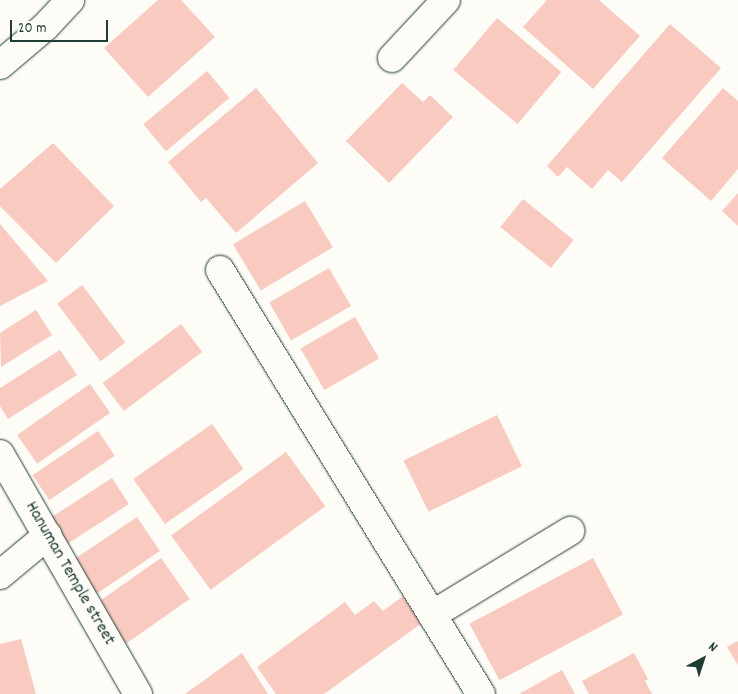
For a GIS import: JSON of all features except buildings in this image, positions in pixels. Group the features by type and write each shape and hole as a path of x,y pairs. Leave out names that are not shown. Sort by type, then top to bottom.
{"street":[{"path":"0,65 45,28 70,0"},
{"path":"392,58 446,0"},
{"path":"220,270 481,694"},
{"name":"Hanuman Temple street","path":"0,454 138,694"},
{"path":"432,615 570,531"},
{"path":"0,575 48,536"}]}
